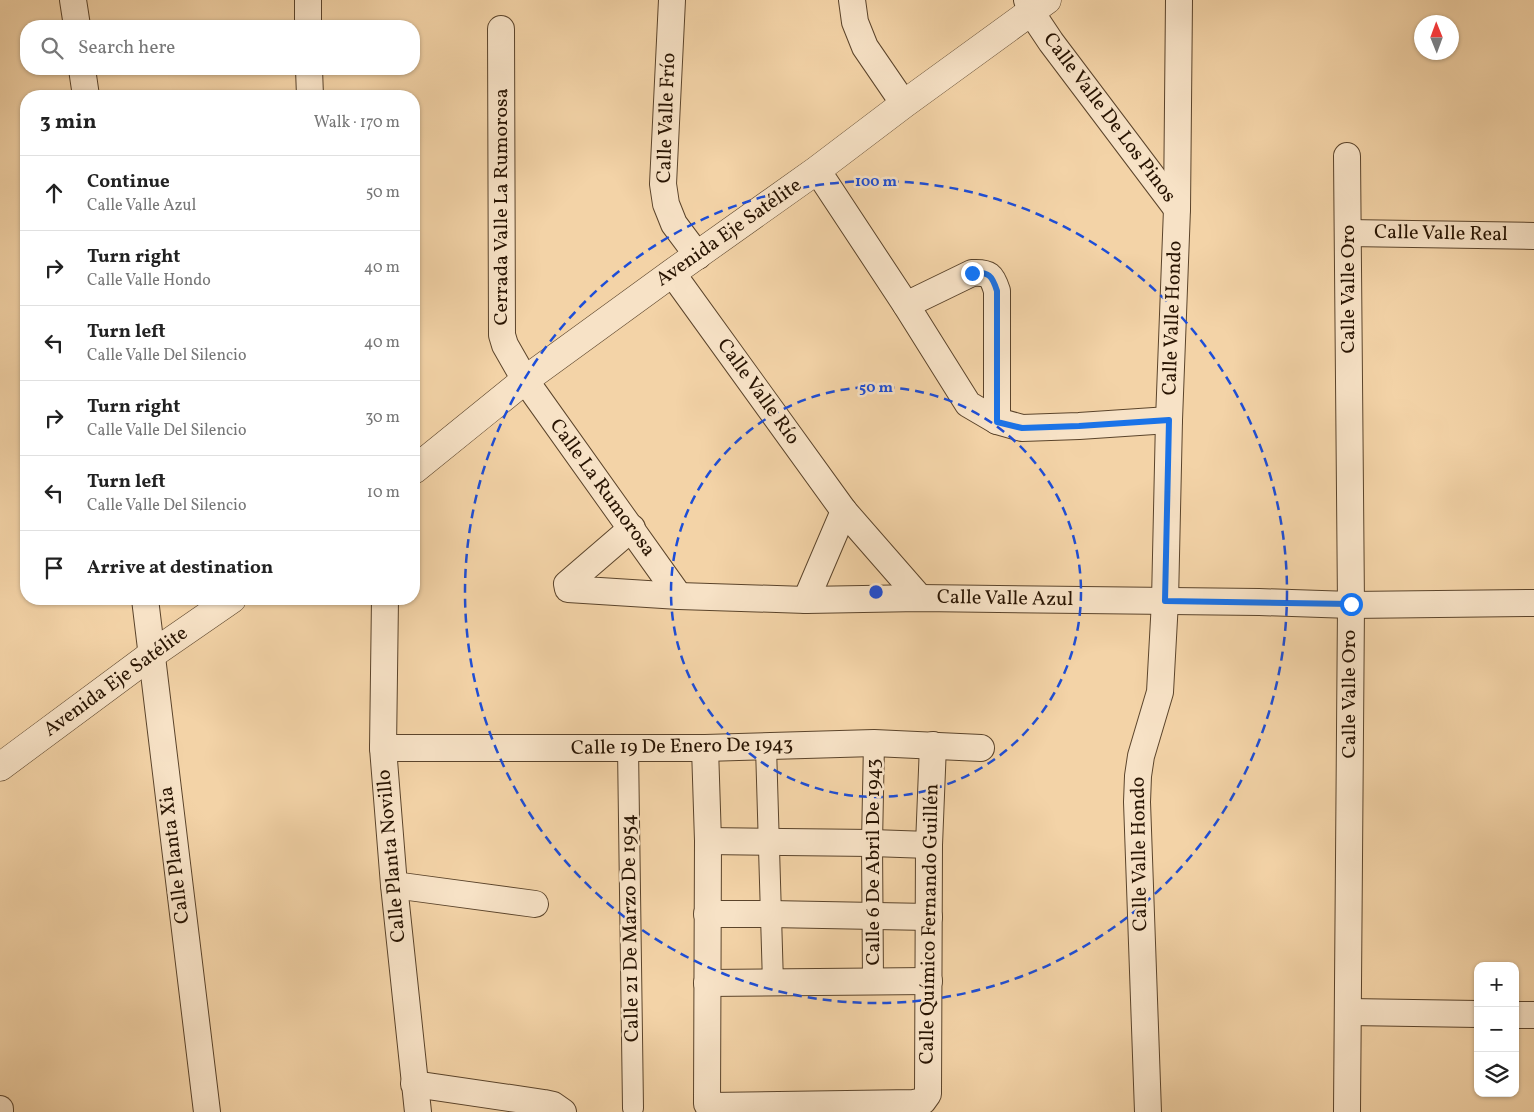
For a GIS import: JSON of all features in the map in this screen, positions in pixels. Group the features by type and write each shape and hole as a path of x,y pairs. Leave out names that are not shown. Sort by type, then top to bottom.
{"street":[{"path":"308,0 308,20"},
{"name":"Calle Valle Frío","path":"672,0 663,184 666,204 674,224 698,256"},
{"path":"852,0 855,22 865,47 904,104"},
{"name":"Calle Valle Hondo","path":"1148,1112 1137,802 1141,756 1160,692 1165,601 1169,420 1177,209 1180,0"},
{"name":"Avenida Eje Satélite","path":"420,465 526,380 817,170 1035,4"},
{"name":"Calle Valle De Los Pinos","path":"1035,4 1051,42 1177,209"},
{"name":"Cerrada Valle La Rumorosa","path":"501,29 502,335 526,380"},
{"path":"83,75 85,90"},
{"path":"309,75 310,90"},
{"name":"Calle Valle Oro","path":"1347,156 1351,604 1347,1112"},
{"path":"817,170 906,305 968,404 997,422 1022,428 1169,420"},
{"name":"Calle Valle Real","path":"1348,232 1534,236"},
{"path":"906,305 972,273 984,272 992,278 997,291 997,422"},
{"name":"Calle Valle Río","path":"672,273 844,512 920,598"},
{"name":"Calle La Rumorosa","path":"526,380 679,596"},
{"path":"806,600 844,512"},
{"name":"Calle Valle Azul","path":"632,528 567,584 568,589 679,596 806,600 920,598 1351,604 1534,604"},
{"name":"Calle Planta Xia","path":"145,605 207,1112"},
{"name":"Avenida Eje Satélite","path":"0,767 151,655 223,605"},
{"name":"Calle Planta Novillo","path":"385,605 383,748 394,885 418,1112"},
{"name":"Calle 19 De Enero De 1943","path":"383,748 705,748 874,743 981,748"},
{"name":"Calle 6 De Abril De 1943","path":"873,982 872,843 874,743"},
{"name":"Calle Químico Fernando Guillén","path":"707,983 706,1100 710,1106 914,1103 923,1100 928,1094 929,845 933,745"},
{"path":"766,747 773,983"},
{"name":"Calle 21 De Marzo De 1954","path":"628,748 634,1108"},
{"path":"705,748 708,841 707,983 929,981"},
{"path":"708,841 929,845"},
{"path":"394,885 536,904"},
{"path":"707,914 928,917"},
{"path":"1348,1012 1474,1014"},
{"path":"1519,1015 1534,1016"},
{"path":"414,1084 553,1107"}],"route":[{"path":"972,273 984,272 992,278 997,291 997,422 1022,428 1169,420 1165,601 1351,604"}]}
